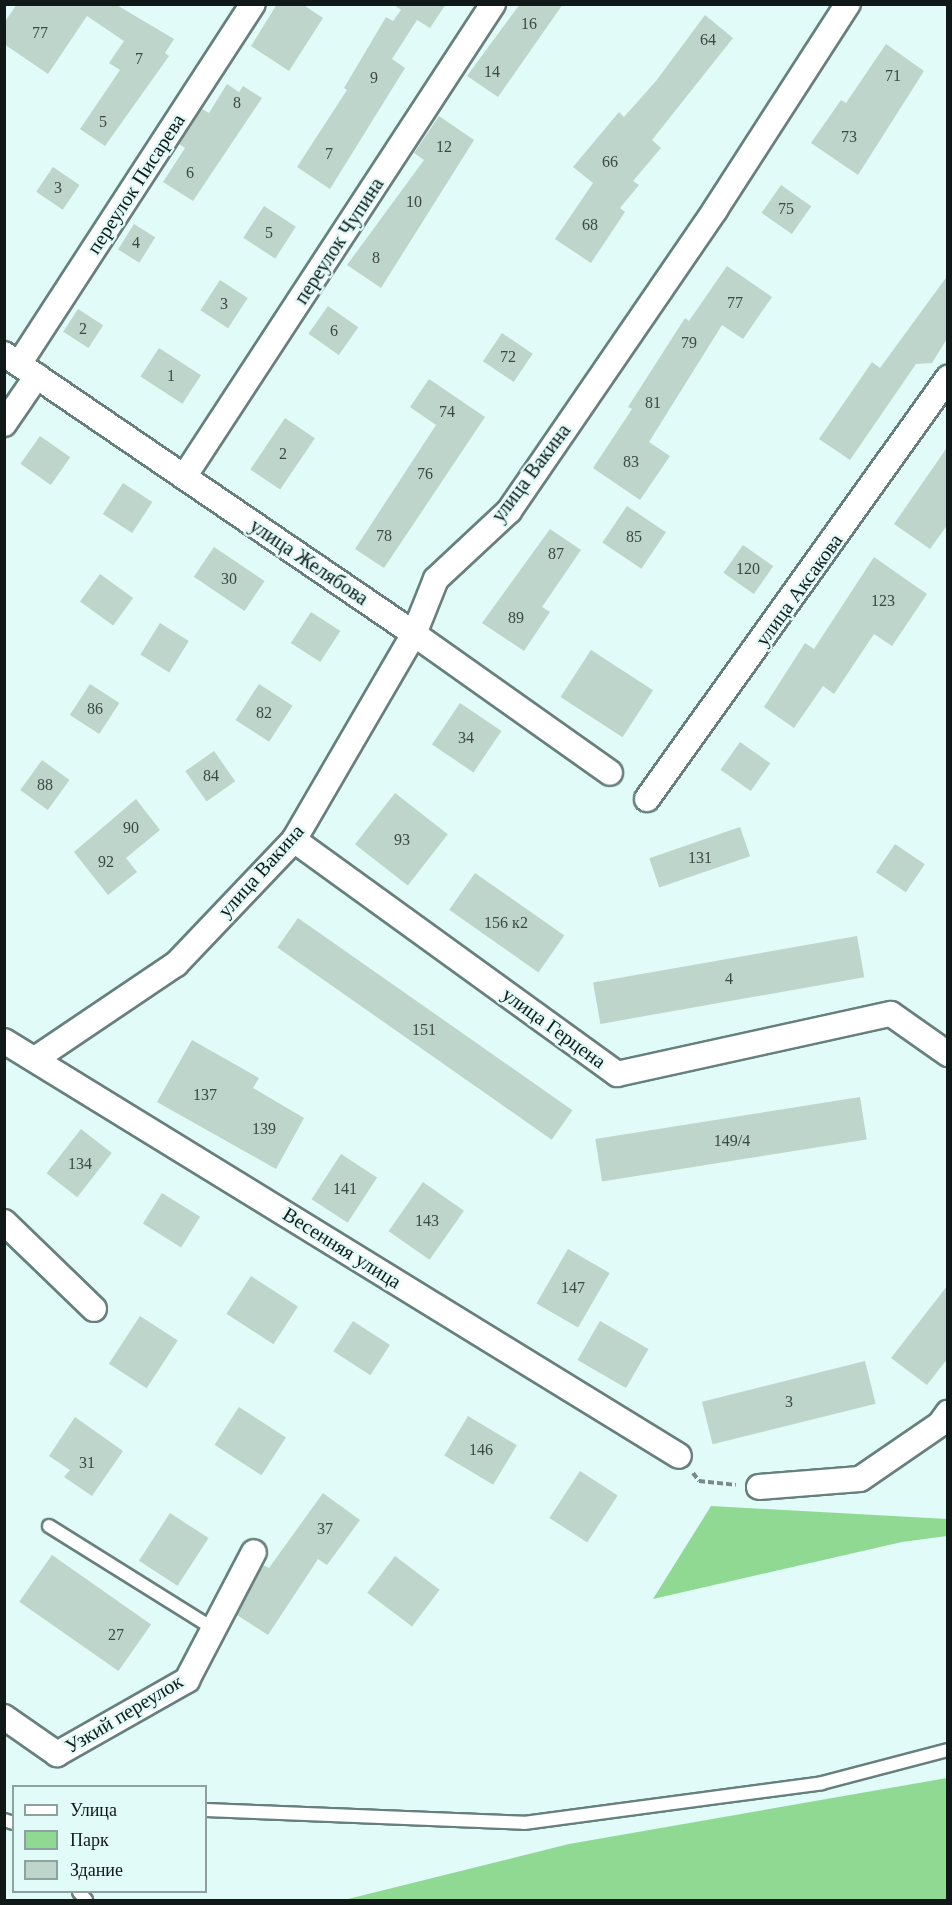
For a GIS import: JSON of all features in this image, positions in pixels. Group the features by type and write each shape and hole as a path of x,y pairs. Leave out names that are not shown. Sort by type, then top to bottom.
{"street":[{"name":"переулок Писарева","path":"4,424 20,365 253,4"},
{"name":"переулок Чупина","path":"184,477 493,4"},
{"name":"улица Вакина","path":"35,1059 176,964 294,840 414,633 436,579 509,511 715,210 848,4"},
{"name":"улица Желябова","path":"20,365 414,633 610,773"},
{"name":"улица Аксакова","path":"647,800 948,378"},
{"name":"улица Герцена","path":"294,840 617,1074 891,1014 948,1054"},
{"name":"Весенняя улица","path":"4,1041 680,1456"},
{"path":"4,1222 94,1309"},
{"path":"759,1487 860,1479 940,1424 948,1413"},
{"name":"Узкий переулок","path":"4,1717 57,1754 187,1680 254,1552"}],"lane":[{"path":"49,1526 214,1629"},
{"path":"207,1810 524,1823 822,1783 948,1750"}],"path":[{"path":"680,1456 699,1480 759,1487"}],"green space":[{"path":"711,1506 947,1519 947,1536 902,1542 653,1599"},
{"path":"947,1778 947,1900 344,1900 569,1844"}],"building":[{"path":"17,4 115,4 174,39 165,53 169,56 105,146 80,129 120,70 109,63 124,41 87,16 48,74 4,44 4,23"},
{"path":"277,4 302,4 323,18 289,71 251,46"},
{"path":"393,4 446,4 430,28 417,20 392,59 405,68 330,189 297,167 347,90 344,88 386,17 393,21 401,10"},
{"path":"520,4 563,4 498,97 467,76"},
{"path":"705,15 733,38 652,140 661,148 633,181 639,185 620,208 625,212 591,263 555,239 593,183 573,167 619,112 624,117 656,81"},
{"path":"886,44 924,71 858,175 811,143 841,100 846,103"},
{"path":"227,84 239,92 243,86 262,98 193,201 163,182 185,148 179,144 202,109 209,113"},
{"path":"439,116 474,140 381,288 347,265 424,160 414,153"},
{"path":"53,167 80,185 63,210 36,192"},
{"path":"781,185 811,206 792,234 761,213"},
{"path":"264,206 296,227 275,259 243,238"},
{"path":"134,224 155,237 139,263 118,249"},
{"path":"727,266 772,297 743,339 722,325 649,442 670,456 640,500 593,468 632,409 628,407 685,318 689,321"},
{"path":"948,275 948,337 932,363 916,364 850,460 819,439 872,362 880,368"},
{"path":"220,280 248,298 228,328 200,310"},
{"path":"328,306 358,327 339,355 308,334"},
{"path":"78,309 103,325 88,348 63,332"},
{"path":"502,333 533,354 514,382 483,361"},
{"path":"159,348 201,375 182,404 140,377"},
{"path":"429,379 485,417 384,568 355,549 436,425 410,407"},
{"path":"285,418 315,438 280,490 250,469"},
{"path":"40,436 70,457 51,485 20,464"},
{"path":"948,446 948,524 930,549 894,524"},
{"path":"123,483 152,502 132,533 103,514"},
{"path":"627,506 666,532 641,569 602,542"},
{"path":"550,529 581,550 542,607 550,612 524,651 482,623"},
{"path":"743,545 773,566 754,594 723,573"},
{"path":"214,547 265,581 244,611 194,577"},
{"path":"874,557 927,594 892,646 874,634 834,694 823,686 794,728 764,707 805,643 814,649"},
{"path":"100,574 133,598 113,626 80,602"},
{"path":"311,612 340,631 320,662 291,643"},
{"path":"160,623 189,641 169,672 140,654"},
{"path":"591,650 653,690 623,737 561,697"},
{"path":"90,684 119,703 99,734 70,715"},
{"path":"259,684 293,706 269,742 236,720"},
{"path":"460,703 501,731 473,772 432,744"},
{"path":"740,742 770,763 751,791 720,770"},
{"path":"214,751 235,781 207,801 185,771"},
{"path":"42,760 70,780 48,810 20,790"},
{"path":"395,793 448,834 408,885 355,844"},
{"path":"136,799 160,830 126,858 137,872 108,895 74,852"},
{"path":"740,827 750,856 659,888 649,858"},
{"path":"895,844 925,864 906,892 876,872"},
{"path":"475,873 564,936 538,972 449,910"},
{"path":"298,918 572,1110 552,1140 277,947"},
{"path":"857,936 864,977 600,1024 593,983"},
{"path":"192,1040 259,1078 253,1088 304,1118 276,1169 157,1102"},
{"path":"860,1097 867,1139 602,1181 595,1139"},
{"path":"81,1129 112,1153 77,1197 47,1173"},
{"path":"341,1154 377,1177 348,1223 312,1199"},
{"path":"423,1182 464,1211 430,1260 389,1231"},
{"path":"162,1193 200,1217 181,1247 143,1224"},
{"path":"568,1249 610,1273 578,1328 536,1304"},
{"path":"251,1276 298,1306 273,1344 226,1314"},
{"path":"948,1285 948,1358 927,1385 891,1358"},
{"path":"140,1316 178,1341 147,1388 109,1364"},
{"path":"353,1321 390,1345 370,1375 333,1351"},
{"path":"600,1321 648,1349 626,1388 578,1360"},
{"path":"865,1361 876,1404 713,1444 702,1402"},
{"path":"239,1407 286,1437 261,1475 214,1445"},
{"path":"468,1416 517,1445 493,1485 444,1455"},
{"path":"75,1417 123,1451 92,1496 64,1477 70,1470 49,1456"},
{"path":"580,1471 618,1496 587,1542 550,1518"},
{"path":"323,1493 360,1520 327,1565 318,1559 268,1635 237,1615 263,1565 269,1568"},
{"path":"170,1513 209,1538 178,1586 139,1561"},
{"path":"52,1555 151,1624 118,1671 19,1602"},
{"path":"395,1556 440,1590 412,1626 367,1593"}]}
